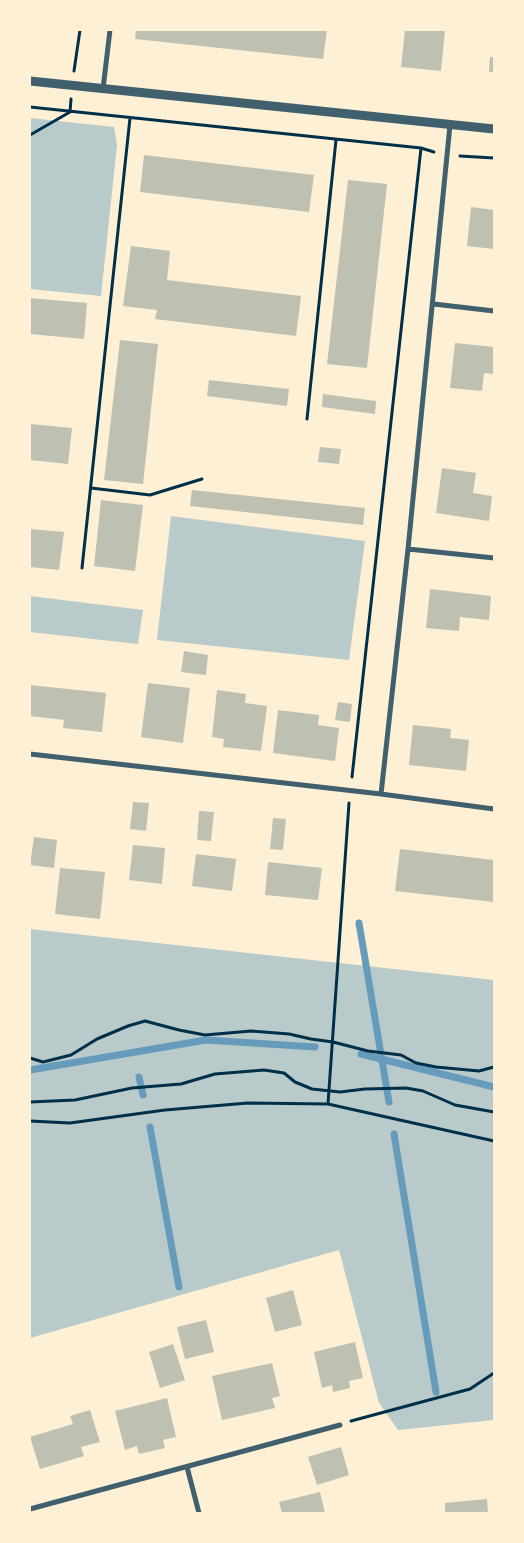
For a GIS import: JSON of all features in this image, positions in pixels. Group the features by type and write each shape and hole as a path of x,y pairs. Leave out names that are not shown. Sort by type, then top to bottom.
{"street":[{"path":"103,89 110,30"},
{"path":"30,81 494,129"},
{"path":"381,794 434,304 450,125"},
{"path":"434,304 494,311"},
{"path":"408,549 494,558"},
{"path":"30,754 494,808"},
{"path":"30,1509 340,1424"},
{"path":"187,1467 199,1513"}],"path":[{"path":"30,107 421,148 448,156 494,158"},
{"path":"82,568 130,118"},
{"path":"306,419 336,140"},
{"path":"328,1104 350,791 421,148"},
{"path":"90,488 150,494 202,479"},
{"path":"30,1058 43,1062 70,1055 97,1039 145,1021 205,1035 251,1030 289,1034 368,1051 401,1055 416,1063 436,1067 479,1070 494,1067"},
{"path":"30,1102 75,1100 132,1088 181,1084 216,1074 264,1070 284,1072 295,1082 312,1089 340,1092 406,1088 423,1091 455,1105 494,1112"},
{"path":"30,1122 70,1123 166,1110 248,1103 328,1104 494,1141"},
{"path":"340,1424 470,1389 494,1373"}],"shaded area":[{"path":"30,118 114,127 117,145 101,296 30,289"},
{"path":"171,516 365,541 349,660 157,640"},
{"path":"30,596 143,610 138,644 30,632"},
{"path":"30,929 494,980 494,1420 398,1430 379,1403 339,1250 30,1338"}],"building":[{"path":"136,30 327,30 323,59 135,39"},
{"path":"405,30 445,30 441,71 401,67"},
{"path":"490,57 494,57 494,72 489,72"},
{"path":"144,155 314,175 309,212 140,192"},
{"path":"348,180 387,184 367,368 327,364"},
{"path":"471,207 494,210 494,249 467,246"},
{"path":"131,246 170,251 167,280 301,296 296,336 155,319 157,310 123,306"},
{"path":"30,298 87,303 84,339 30,334"},
{"path":"120,340 158,344 143,484 104,480"},
{"path":"455,343 494,347 494,374 484,373 482,391 450,388"},
{"path":"209,380 289,389 287,406 207,396"},
{"path":"323,394 376,401 375,414 322,407"},
{"path":"30,424 72,428 68,464 30,460"},
{"path":"320,447 341,449 339,464 318,462"},
{"path":"442,468 476,473 473,493 492,496 489,521 436,513"},
{"path":"192,490 365,508 363,525 190,506"},
{"path":"101,500 143,505 135,571 94,566"},
{"path":"30,529 64,532 59,570 30,567"},
{"path":"430,589 491,596 489,620 460,617 459,631 426,628"},
{"path":"184,651 208,655 206,675 181,672"},
{"path":"148,683 190,688 183,743 141,737"},
{"path":"30,685 106,693 102,732 63,728 64,720 30,716"},
{"path":"217,690 246,694 245,703 267,706 261,751 223,747 224,739 212,737"},
{"path":"338,702 352,704 350,722 335,720"},
{"path":"278,710 319,715 318,725 339,728 335,761 273,753"},
{"path":"413,725 451,729 450,738 469,740 466,771 409,765"},
{"path":"133,802 149,803 146,831 130,829"},
{"path":"199,811 214,812 211,841 197,840"},
{"path":"273,818 286,819 283,850 270,849"},
{"path":"34,837 57,840 54,868 30,865"},
{"path":"133,845 165,848 162,884 129,880"},
{"path":"400,849 494,860 494,902 395,891"},
{"path":"196,854 236,859 232,891 192,886"},
{"path":"268,862 322,868 318,900 265,895"},
{"path":"60,868 105,872 100,919 55,914"},
{"path":"293,1290 302,1325 275,1332 266,1298"},
{"path":"206,1320 214,1352 185,1359 177,1327"},
{"path":"355,1342 363,1378 349,1381 350,1388 333,1392 332,1385 322,1388 314,1352"},
{"path":"173,1344 185,1380 160,1388 149,1352"},
{"path":"272,1363 280,1396 272,1398 275,1408 222,1420 212,1376"},
{"path":"167,1398 176,1437 163,1440 165,1448 139,1454 137,1446 125,1450 115,1411"},
{"path":"90,1410 100,1442 81,1447 84,1456 40,1469 30,1437 73,1424 70,1416"},
{"path":"341,1447 349,1475 317,1485 308,1457"},
{"path":"320,1492 325,1513 282,1513 279,1502"},
{"path":"487,1499 488,1513 445,1513 445,1503"}],"waterway":[{"path":"359,923 389,1102"},
{"path":"30,1070 206,1040 315,1047"},
{"path":"361,1054 494,1087"},
{"path":"139,1077 143,1095"},
{"path":"150,1127 179,1287"},
{"path":"394,1134 436,1392"}]}
